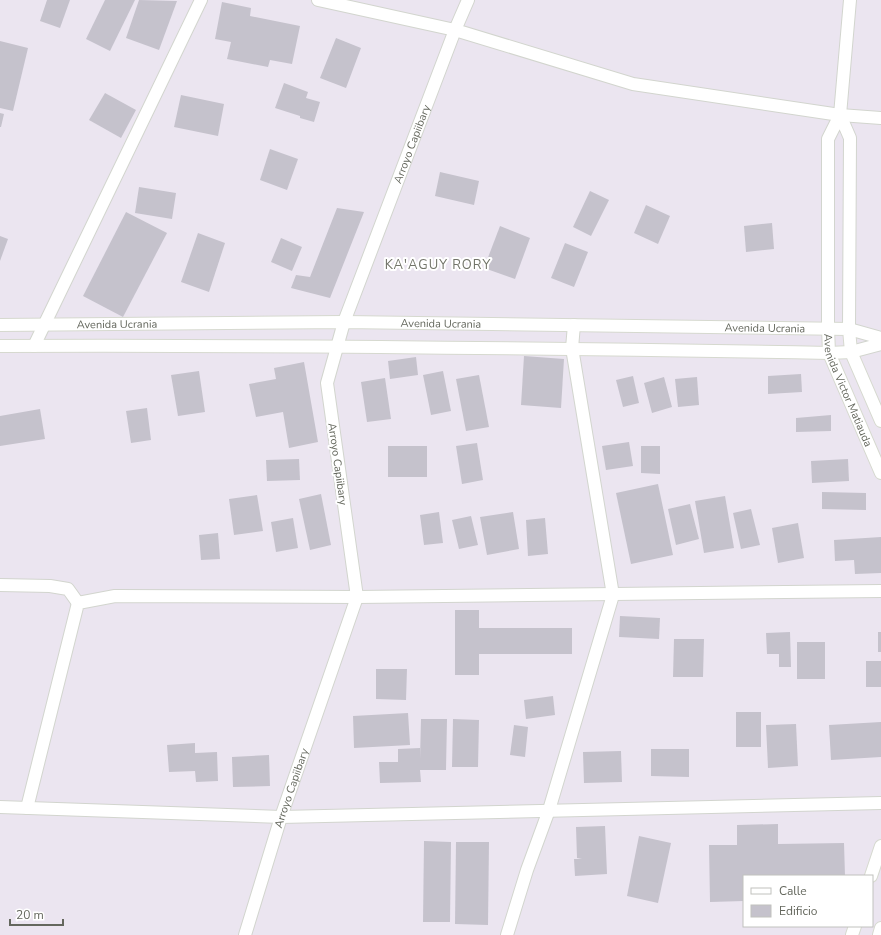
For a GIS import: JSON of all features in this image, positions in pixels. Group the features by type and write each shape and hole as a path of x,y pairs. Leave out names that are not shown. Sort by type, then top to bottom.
{"street":[{"path":"34,346 201,0"},
{"path":"318,0 455,30 632,84 840,115 881,118"},
{"name":"Arroyo Capiibary","path":"245,935 282,817 357,597 327,383 344,322 455,30 468,0"},
{"path":"840,115 850,0"},
{"name":"Avenida Victor Matiauda","path":"840,115 828,138 829,353 881,473"},
{"name":"Avenida Victor Matiauda","path":"840,115 850,138 849,329 851,352 881,421"},
{"name":"Avenida Ucrania","path":"0,325 344,322 828,328 849,329 881,338"},
{"path":"507,935 527,870 549,810 613,595 572,348 574,325"},
{"name":"Avenida Ucrania","path":"0,346 338,346 572,348 829,353 851,352 881,344"},
{"path":"0,585 50,586 68,589 78,603 27,808"},
{"path":"78,603 114,596 357,597 881,591"},
{"path":"0,807 282,817 881,803"},
{"path":"871,875 881,846"},
{"path":"879,935 881,928"}],"building":[{"path":"47,0 70,0 60,28 40,21"},
{"path":"105,0 135,0 110,51 86,39"},
{"path":"139,0 177,1 159,50 126,38"},
{"path":"222,2 251,8 250,16 300,26 292,64 270,60 268,67 227,59 231,42 215,39"},
{"path":"336,38 361,48 346,88 320,78"},
{"path":"0,41 28,48 13,111 0,108"},
{"path":"284,83 308,92 306,98 320,102 314,122 275,108"},
{"path":"105,93 136,110 121,138 89,120"},
{"path":"181,95 224,104 218,136 174,127"},
{"path":"0,113 4,114 1,127 0,127"},
{"path":"270,149 298,159 287,190 260,180"},
{"path":"440,172 479,181 474,205 435,196"},
{"path":"139,187 176,193 172,219 135,213"},
{"path":"590,191 609,200 591,236 573,227"},
{"path":"646,205 670,216 658,244 634,233"},
{"path":"337,208 364,212 330,298 291,288 296,275 310,277"},
{"path":"126,212 167,233 123,317 83,296"},
{"path":"772,223 774,249 746,252 744,226"},
{"path":"500,226 530,238 515,279 484,268"},
{"path":"198,233 225,243 209,292 181,282"},
{"path":"0,236 8,239 0,261"},
{"path":"281,238 302,247 292,271 271,262"},
{"path":"565,243 588,252 574,287 551,278"},
{"path":"524,356 564,359 561,408 521,405"},
{"path":"416,357 418,375 390,379 388,361"},
{"path":"304,362 318,442 289,448 283,412 256,417 249,384 276,379 274,368"},
{"path":"199,371 205,412 178,416 171,375"},
{"path":"443,371 451,411 431,415 423,375"},
{"path":"801,374 802,392 768,394 768,376"},
{"path":"479,375 489,427 466,431 456,379"},
{"path":"633,376 639,403 623,407 616,380"},
{"path":"664,377 672,407 652,413 644,383"},
{"path":"697,377 699,405 678,407 675,379"},
{"path":"385,378 391,419 367,422 361,382"},
{"path":"147,408 151,440 131,443 126,411"},
{"path":"40,409 45,439 0,446 0,416"},
{"path":"831,415 831,431 796,432 796,418"},
{"path":"629,442 633,466 606,470 602,446"},
{"path":"477,443 483,480 462,484 456,446"},
{"path":"388,446 427,446 427,477 388,477"},
{"path":"641,446 660,446 660,474 641,473"},
{"path":"299,459 300,480 267,481 266,460"},
{"path":"848,459 849,481 812,483 811,461"},
{"path":"658,484 673,555 631,564 616,493"},
{"path":"822,492 866,493 866,510 822,509"},
{"path":"321,494 331,545 310,550 299,499"},
{"path":"257,495 263,531 234,535 229,499"},
{"path":"725,496 734,548 704,553 695,501"},
{"path":"690,504 699,539 676,545 668,509"},
{"path":"751,509 760,545 741,549 733,513"},
{"path":"439,512 443,543 424,545 420,515"},
{"path":"513,512 519,549 487,555 480,517"},
{"path":"471,516 478,545 459,549 452,520"},
{"path":"293,518 298,548 276,552 271,522"},
{"path":"545,518 548,554 528,556 526,520"},
{"path":"798,523 804,558 778,563 772,528"},
{"path":"218,533 220,559 201,560 199,535"},
{"path":"881,537 881,573 855,574 854,560 835,561 834,540"},
{"path":"455,610 479,610 479,628 572,628 572,654 479,654 479,675 455,675"},
{"path":"620,616 660,618 659,639 619,637"},
{"path":"790,632 791,667 779,667 779,654 767,654 766,633"},
{"path":"878,632 881,632 881,652 878,652"},
{"path":"674,639 704,639 703,677 673,677"},
{"path":"797,642 825,642 825,679 797,679"},
{"path":"866,661 881,661 881,687 866,687"},
{"path":"376,669 407,669 406,700 376,699"},
{"path":"553,696 555,715 526,719 524,700"},
{"path":"736,712 761,712 761,747 736,747"},
{"path":"408,713 410,745 354,748 353,716"},
{"path":"421,719 447,719 446,770 420,770 421,782 380,783 379,762 398,762 398,749 420,748 420,759"},
{"path":"453,719 479,720 478,767 452,767"},
{"path":"881,722 881,757 831,760 829,725"},
{"path":"796,724 798,766 768,768 766,725"},
{"path":"514,725 528,727 525,757 510,755"},
{"path":"195,743 195,753 217,752 218,781 196,782 195,771 169,772 167,745"},
{"path":"651,749 689,749 689,777 651,776"},
{"path":"621,751 622,782 584,783 583,752"},
{"path":"269,755 270,786 233,787 232,757"},
{"path":"778,824 778,844 844,843 845,875 743,875 743,901 710,902 709,845 737,845 737,825"},
{"path":"605,826 607,874 575,876 574,859 582,859 577,858 576,827"},
{"path":"639,836 671,843 658,903 627,896"},
{"path":"424,841 451,842 450,922 423,922"},
{"path":"456,842 489,842 488,925 455,924"}],"district":[{"name":"KA'AGUY RORY","path":"438,264"}]}
